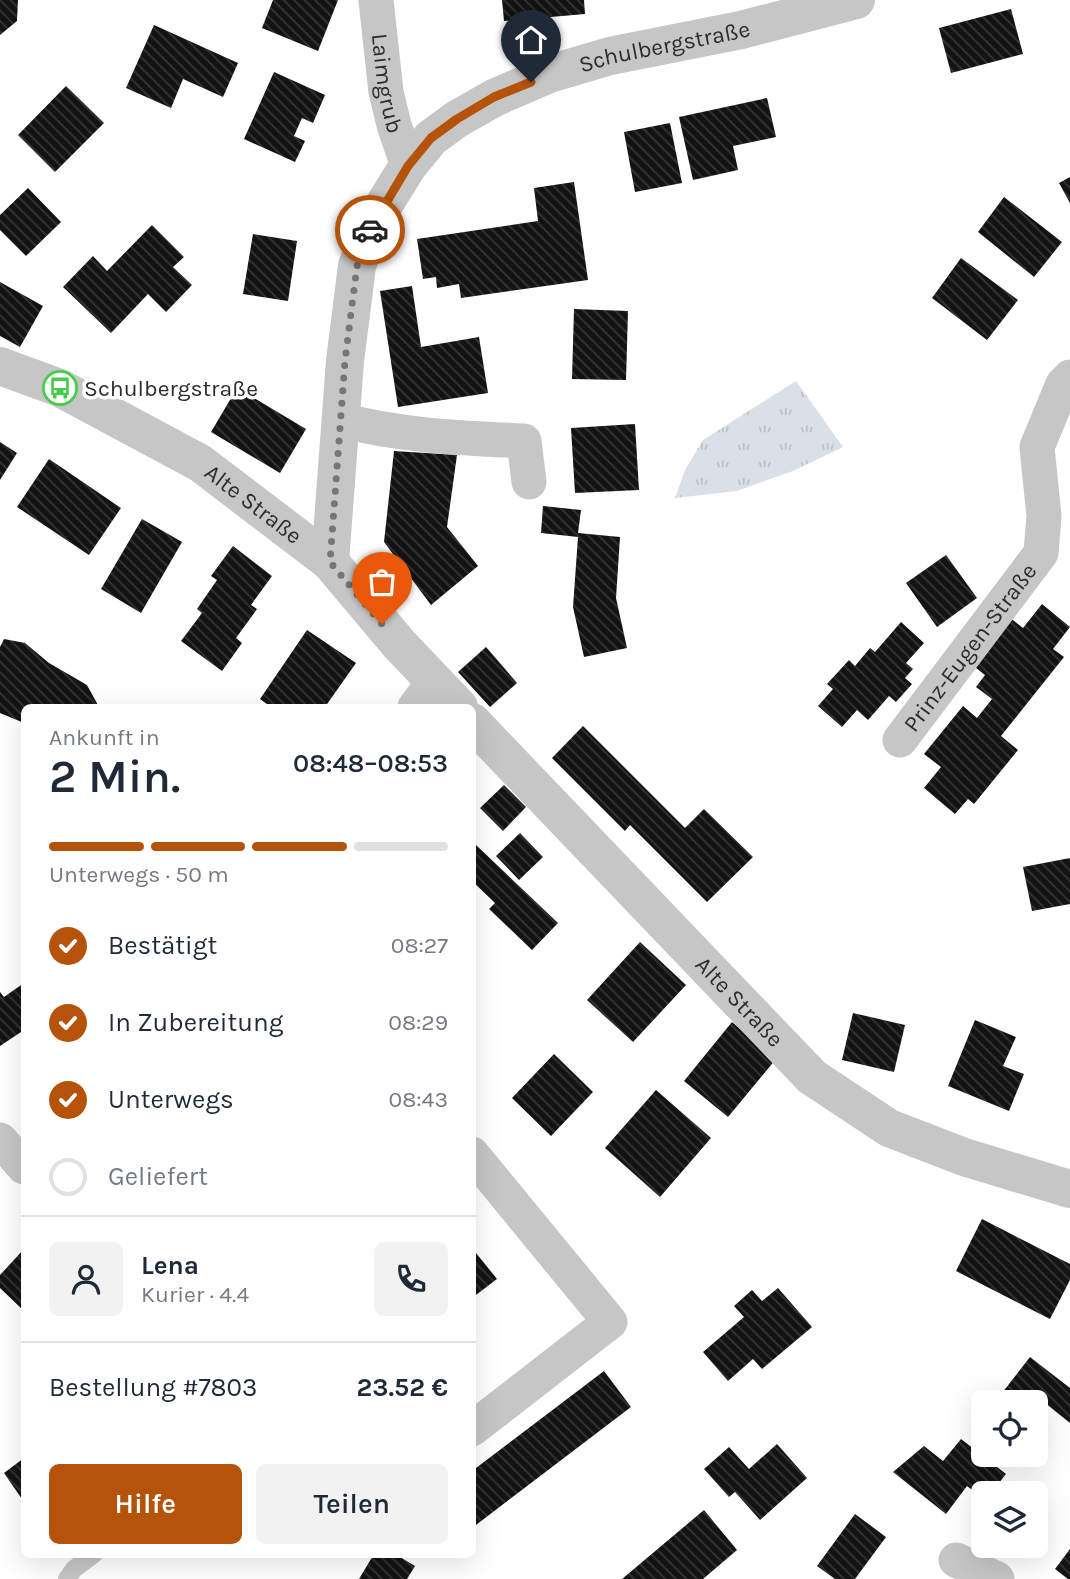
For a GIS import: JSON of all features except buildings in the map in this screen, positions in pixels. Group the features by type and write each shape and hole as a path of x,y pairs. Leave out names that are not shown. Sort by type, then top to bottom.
{"street":[{"name":"Laimgrub","path":"376,0 386,92 408,166"},
{"name":"Schulbergstraße","path":"330,562 345,361 357,266 373,224 408,166 431,138 494,97 549,74 610,56 741,30 856,0"},
{"name":"Alte Straße","path":"0,366 60,388 200,463 330,562 399,645 436,698"},
{"name":"Prinz-Eugen-Straße","path":"900,740 1041,554 1044,516 1037,447 1063,384 1070,376"},
{"path":"341,420 372,428 440,438 524,441 529,482"},
{"path":"1044,516 1070,540"},
{"name":"Alte Straße","path":"476,726 812,1077 888,1128 964,1157 1070,1189"},
{"path":"0,1140 21,1164"},
{"path":"476,1159 610,1322 476,1426"},
{"path":"956,1560 997,1579"}],"lane":[{"path":"67,1579 74,1569 89,1558"}],"green space":[{"path":"796,381 843,447 793,471 737,491 675,498 685,470 703,440"}],"way so far":[{"path":"370,230 357,266 345,361 330,562 382,624"}],"place":[{"name":"Schulbergstraße","path":"60,388"}],"route":[{"path":"370,230 408,166 431,138 494,97 531,82"}]}
